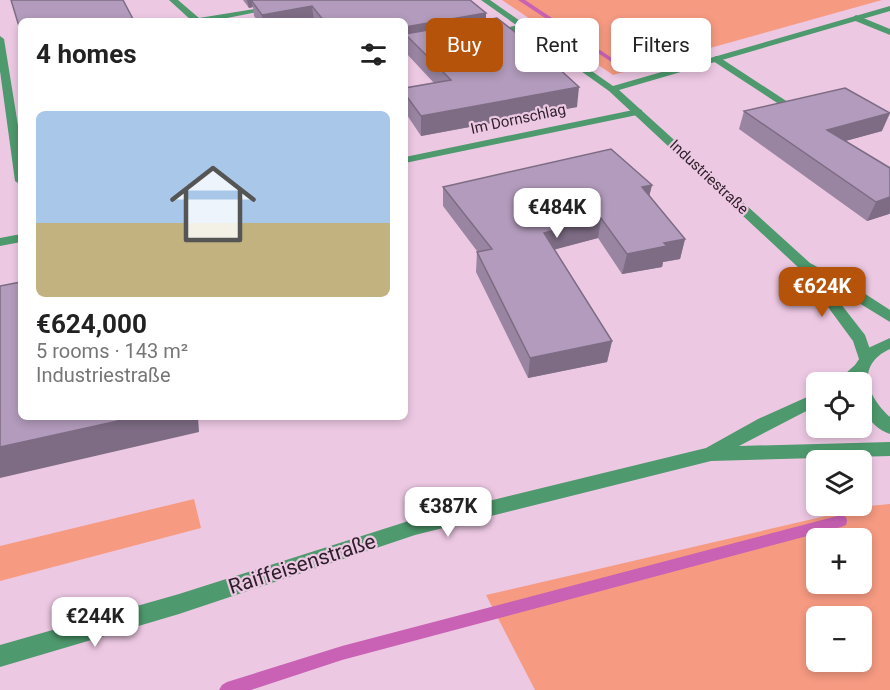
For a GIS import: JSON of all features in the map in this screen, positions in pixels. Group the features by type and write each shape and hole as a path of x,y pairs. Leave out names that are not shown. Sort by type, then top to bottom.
{"street":[{"path":"173,0 194,18"},
{"name":"Industriestraße","path":"484,0 515,21"},
{"path":"215,18 288,6"},
{"path":"612,88 890,8"},
{"path":"856,18 890,32"},
{"path":"0,39 18,161"},
{"path":"716,59 792,108"},
{"name":"Industriestraße","path":"589,72 612,88 805,266 860,339 861,372"},
{"name":"Im Dornschlag","path":"408,158 638,112"},
{"path":"0,242 18,239"},
{"name":"Industriestraße","path":"805,266 848,289 890,317"},
{"path":"862,372 875,348 890,343"},
{"name":"Raiffeisenstraße","path":"711,454 806,404"},
{"name":"Industriestraße","path":"872,408 890,427"},
{"name":"Raiffeisenstraße","path":"0,656 179,604 415,527 711,454 890,450"}],"shaded area":[{"path":"502,0 882,0 711,48 711,18 611,18 611,72 624,72 613,75 599,66 599,18 529,18"},
{"path":"194,499 201,528 0,581 0,546"},
{"path":"890,504 890,690 535,690 486,595 826,516 872,516 872,506"}],"building":[{"path":"11,0 123,0 132,18 18,18 18,23"},
{"path":"251,0 470,0 486,13 457,18 426,18 426,23 408,26 408,18 322,18 312,6 262,15"},
{"path":"503,23 515,32 515,72 563,72 579,87 421,116 408,98 408,87 451,80 443,72 503,72"},
{"path":"426,30 426,55 408,37 408,33"},
{"path":"845,88 890,113 827,130 890,168 890,197 876,202 744,111"},
{"path":"611,149 652,185 642,187 685,239 664,243 667,246 627,254 601,218 544,233 612,341 530,358 477,252 492,249 443,187"},
{"path":"18,283 18,420 122,420 0,447 0,286"}],"waterway":[{"path":"521,0 611,59"},
{"path":"227,690 342,653 841,521"}]}
